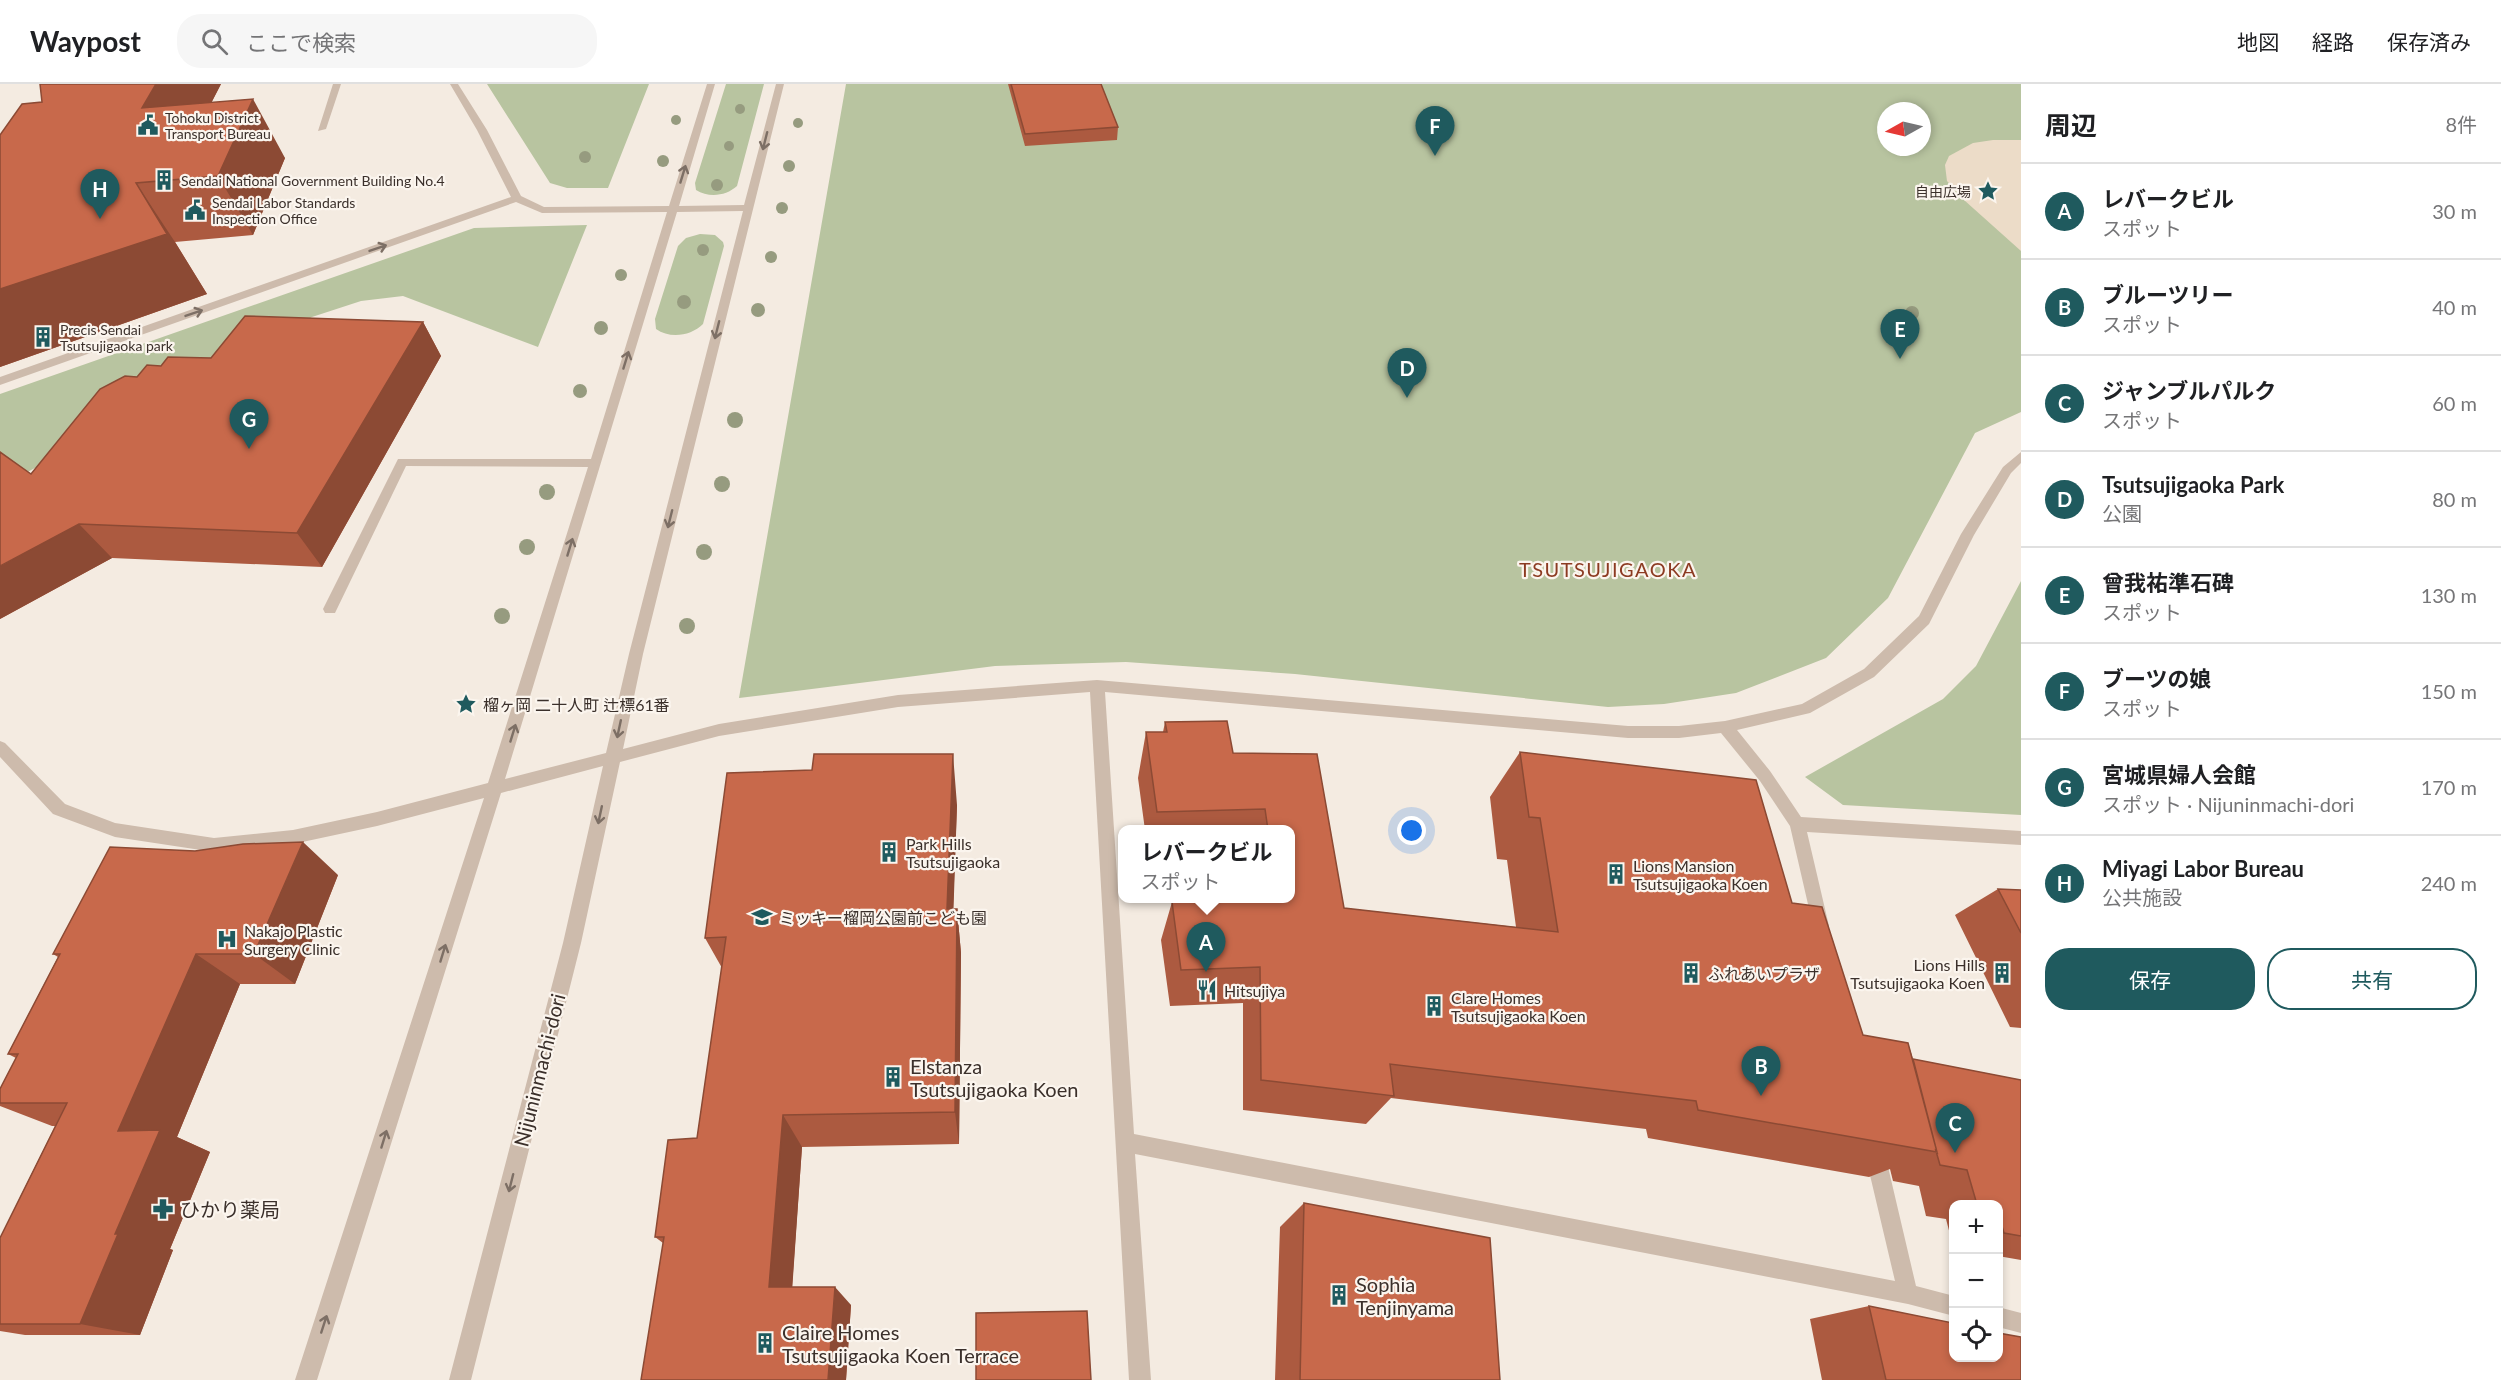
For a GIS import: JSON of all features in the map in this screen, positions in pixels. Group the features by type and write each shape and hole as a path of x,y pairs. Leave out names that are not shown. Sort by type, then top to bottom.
{"street":[{"path":"321,129 337,84"},
{"path":"454,84 482,130 517,198 542,210 747,208"},
{"path":"306,1380 495,789 711,84"},
{"name":"Nijuninmachi-dori","path":"460,1380 572,943 636,654 780,84"},
{"path":"0,381 517,198"},
{"path":"0,747 59,809 115,830 214,845 293,837 377,819 719,729 898,701 1097,686 1628,732 1679,732 1725,727 1805,709 1869,673 1924,620 1968,534 2007,470 2021,456"},
{"path":"330,609 402,462 595,463"},
{"path":"1097,686 1140,1380"},
{"path":"1725,727 1765,776 1797,824 1824,940"},
{"path":"1797,824 2021,838"},
{"path":"1871,1134 1908,1294"},
{"path":"1125,1142 1908,1294 1949,1305"},
{"path":"2003,1318 2021,1323"}],"green space":[{"path":"487,84 649,84 608,188 567,188 550,183"},
{"path":"726,84 764,84 737,186 723,194 712,195 696,190 695,183"},
{"path":"846,84 2021,84 2021,412 1975,433 1888,598 1826,658 1736,693 1664,704 1608,707 1295,674 1126,662 995,666 739,698"},
{"path":"587,225 538,347 403,296 361,301 312,317 0,487 0,394 474,228"},
{"path":"700,234 715,235 724,246 703,324 693,331 680,335 662,332 656,329 655,319 678,246 686,238"},
{"path":"2021,581 2021,815 1843,805 1805,777 1943,699 1976,666"}],"shaded area":[{"name":"自由広場","path":"2021,140 2021,251 1964,200 1947,181 1945,165 1949,156 1973,143"}],"building":[{"path":"40,84 156,84 142,108 253,99 218,176 136,183 167,234 0,289 0,135 22,104 42,102"},
{"path":"1011,84 1101,84 1118,127 1025,134"},
{"path":"245,316 423,322 297,533 79,524 0,566 0,452 31,474 100,389 125,376 137,377 147,365 161,366 168,357 211,358"},
{"path":"1227,721 1233,753 1317,754 1344,908 1558,932 1540,818 1529,817 1520,752 1756,780 1792,903 1822,907 1863,1035 1908,1043 1937,1152 1698,1110 1696,1101 1390,1064 1394,1096 1261,1080 1260,967 1181,970 1172,903 1295,903 1295,825 1267,825 1265,809 1157,812 1146,732 1167,732 1165,722"},
{"path":"814,754 953,754 947,909 957,909 955,1112 783,1115 769,1287 835,1287 828,1380 641,1380 664,1237 655,1237 668,1140 697,1138 726,937 705,938 727,773 812,770"},
{"path":"303,842 254,954 196,954 118,1131 160,1130 115,1234 118,1234 80,1324 0,1324 0,1238 67,1103 0,1103 0,1089 18,1054 8,1054 60,954 53,954 110,847 195,851 243,844"},
{"path":"1998,889 2021,890 2021,933"},
{"path":"1913,1059 2021,1080 2021,1236 2004,1233 2003,1200 1976,1200 1967,1170 1940,1165"},
{"name":"Sophia Tenjinyama","path":"1304,1203 1490,1238 1500,1380 1300,1380"},
{"path":"1869,1306 1949,1322 1949,1362 2003,1362 2003,1334 2021,1337 2021,1380 1886,1380"},
{"path":"1087,1311 1091,1380 976,1380 976,1313"}],"place":[{"name":"Tohoku District Transport Bureau","path":"148,125"},
{"name":"ブーツの娘","path":"1435,156"},
{"name":"Sendai National Government Building No.4","path":"164,180"},
{"name":"自由広場","path":"1988,191"},
{"name":"Sendai Labor Standards Inspection Office","path":"195,210"},
{"name":"Miyagi Labor Bureau","path":"100,219"},
{"name":"Precis Sendai Tsutsujigaoka park","path":"43,337"},
{"name":"曾我祐準石碑","path":"1900,359"},
{"name":"Tsutsujigaoka Park","path":"1407,398"},
{"name":"宮城県婦人会館","path":"249,449"},
{"name":"榴ヶ岡 二十人町 辻標61番","path":"466,704"},
{"name":"Park Hills Tsutsujigaoka","path":"889,852"},
{"name":"Lions Mansion Tsutsujigaoka Koen","path":"1616,874"},
{"name":"ミッキー榴岡公園前こども園","path":"762,917"},
{"name":"Nakajo Plastic Surgery Clinic","path":"227,939"},
{"name":"レバークビル","path":"1206,972"},
{"name":"ふれあいプラザ","path":"1691,973"},
{"name":"Lions Hills Tsutsujigaoka Koen","path":"2002,973"},
{"name":"Hitsujiya","path":"1207,990"},
{"name":"Clare Homes Tsutsujigaoka Koen","path":"1434,1006"},
{"name":"Elstanza Tsutsujigaoka Koen","path":"893,1077"},
{"name":"ブルーツリー","path":"1761,1096"},
{"name":"ジャンブルパルク","path":"1955,1153"},
{"name":"ひかり薬局","path":"163,1209"},
{"name":"Sophia Tenjinyama","path":"1339,1295"},
{"name":"Claire Homes Tsutsujigaoka Koen Terrace","path":"765,1343"}],"district":[{"name":"TSUTSUJIGAOKA","path":"1608,569"}]}
